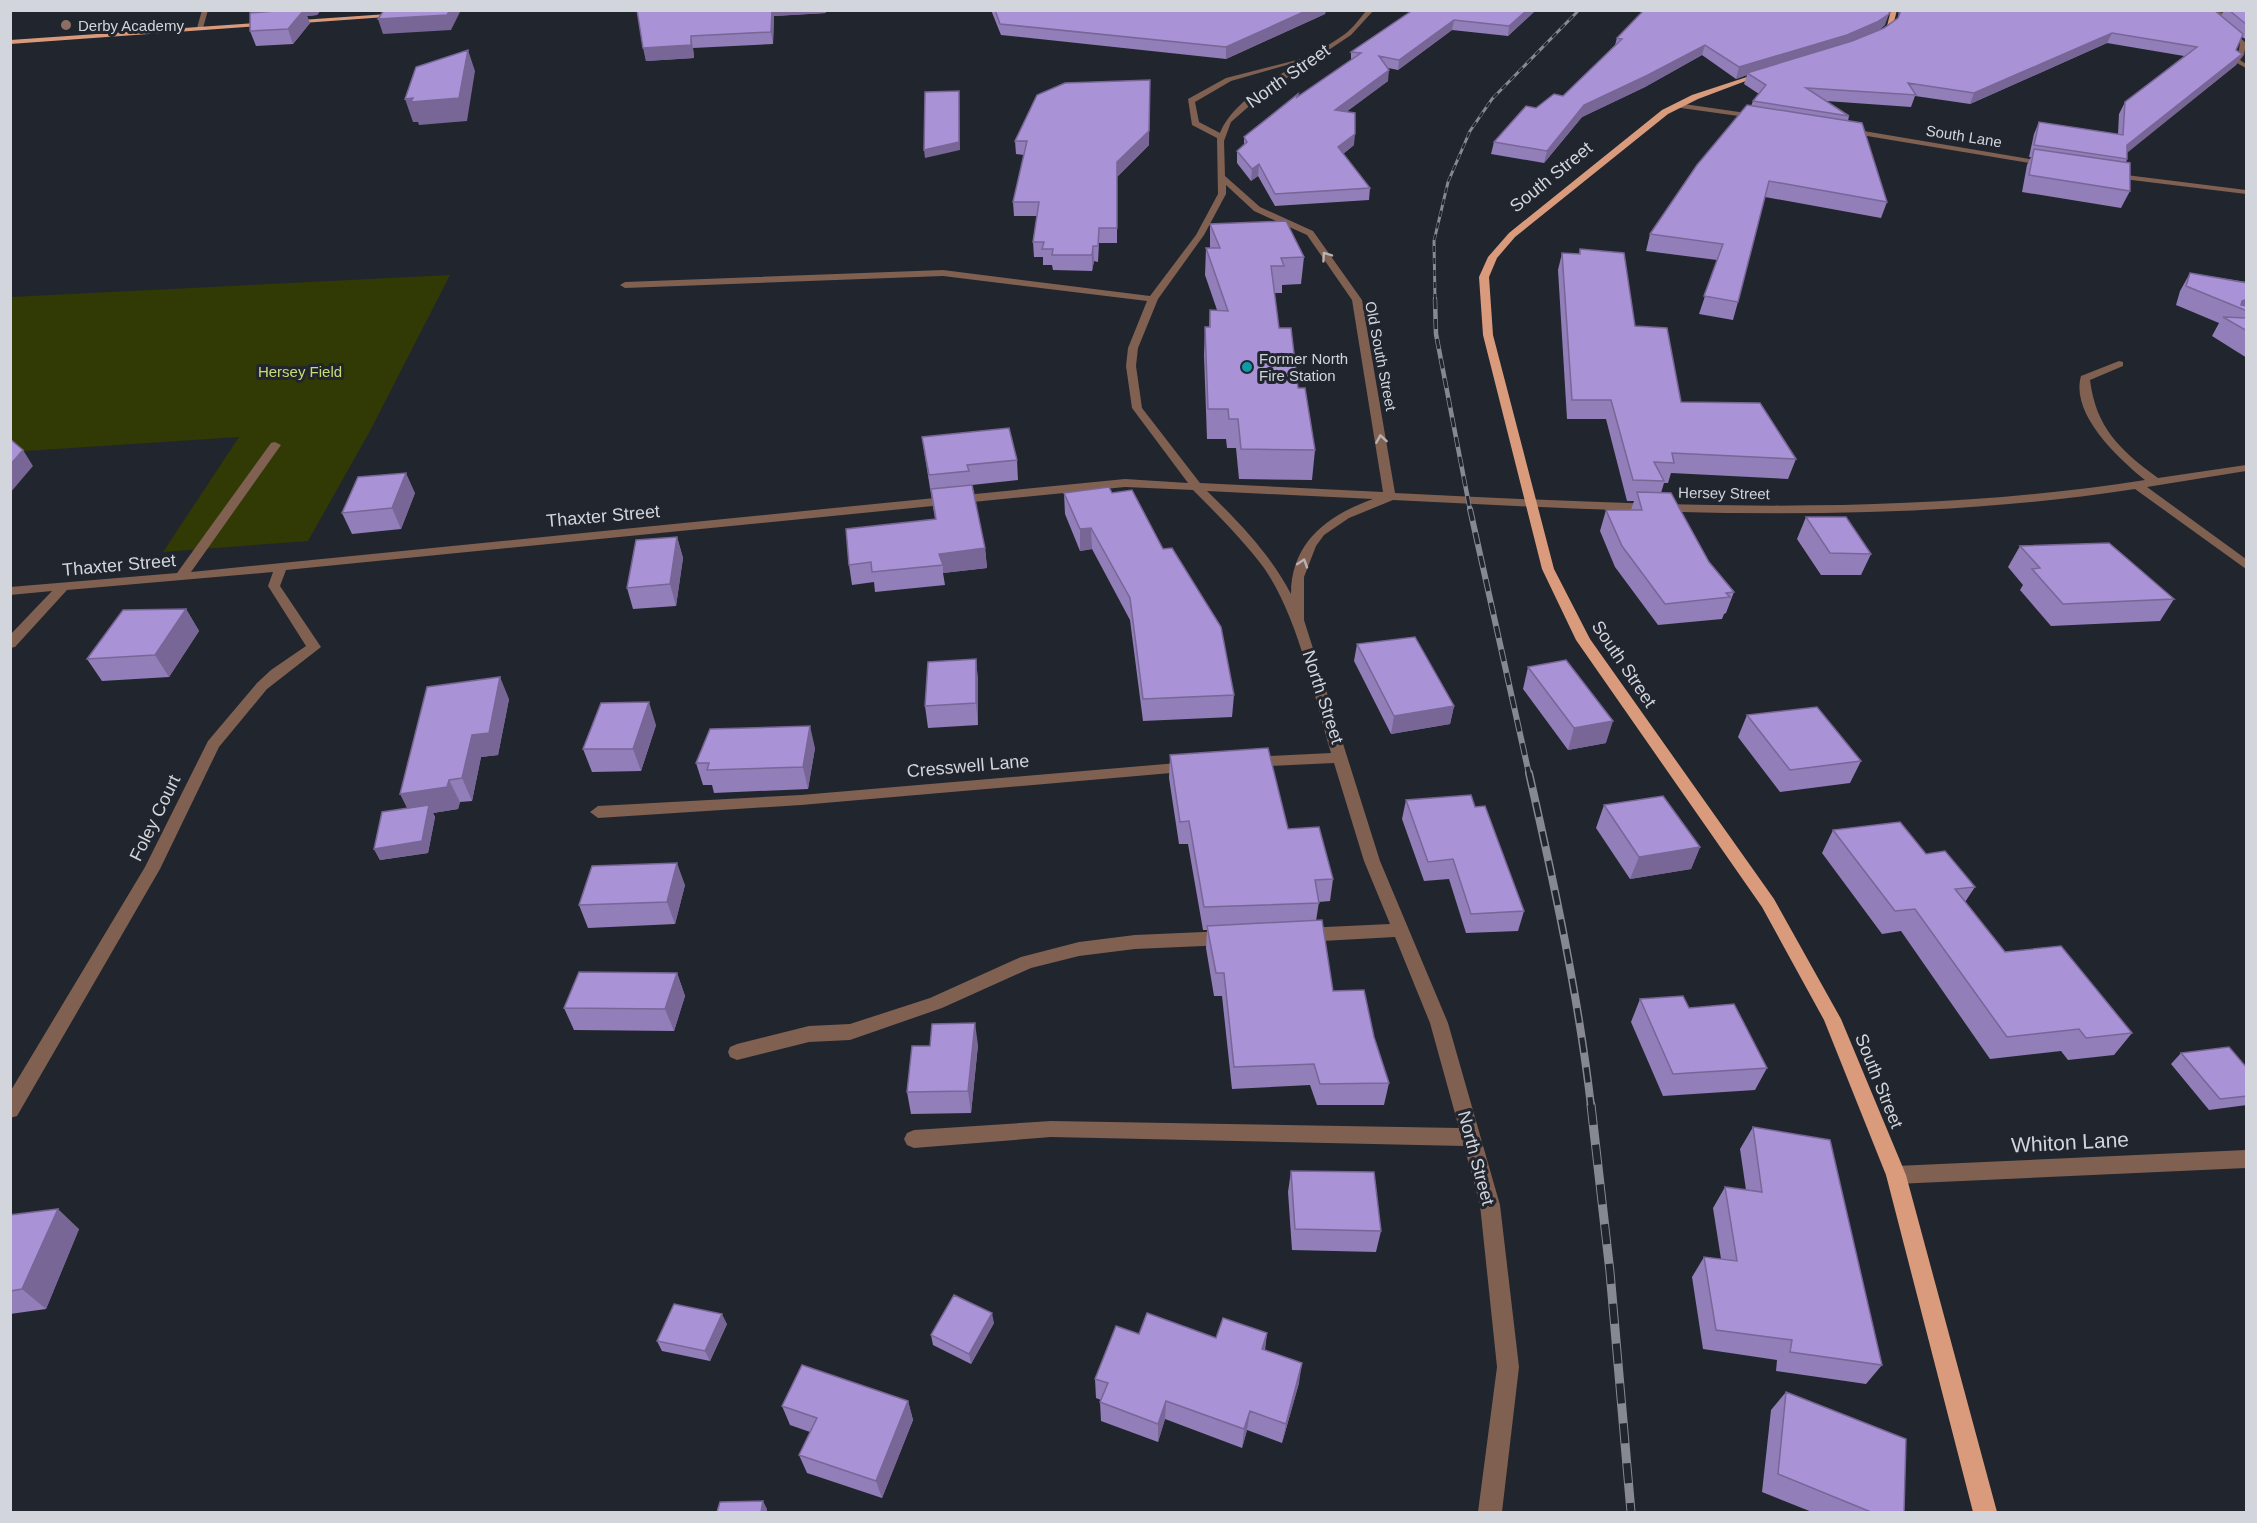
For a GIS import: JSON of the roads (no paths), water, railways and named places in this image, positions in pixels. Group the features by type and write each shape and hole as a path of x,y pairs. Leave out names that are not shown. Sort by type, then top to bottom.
{"main road":[{"path":"10,42 404,14"},
{"path":"1870,39 1890,27 1890,14"},
{"name":"South Street","path":"1783,68 1677,105 1613,152 1512,235 1492,257 1484,277 1488,335 1548,569 1561,600 1583,640 1768,903 1832,1019 1896,1175 1985,1512"}],"street":[{"path":"200,28 205,10"},
{"name":"North Street","path":"1371,10 1349,34 1248,100 1228,121 1222,137 1222,194 1200,236 1153,299 1133,348 1131,366 1137,408 1198,488 1236,526 1271,569 1298,621 1372,861 1439,1023 1490,1205 1508,1367 1490,1512"},
{"path":"2204,11 2247,17"},
{"path":"2204,11 2243,43 2241,55 2236,61 2247,66"},
{"path":"1222,137 1195,123 1191,113 1191,101 1203,89 1314,56"},
{"path":"1677,105 1775,119"},
{"name":"South Lane","path":"1841,129 2058,166"},
{"path":"2102,173 2247,192"},
{"path":"1221,176 1257,208 1310,232"},
{"path":"1288,233 1310,232"},
{"name":"Old South Street","path":"1310,232 1357,300 1390,497"},
{"path":"1200,236 1211,235"},
{"path":"625,285 943,273 1153,299"},
{"path":"2119,364 2085,378 2085,391 2099,430 2117,452 2155,482"},
{"path":"181,578 275,446"},
{"name":"Hersey Street","path":"1198,488 1531,503 1723,509 1857,509 1998,502 2137,485 2247,468"},
{"name":"Thaxter Street","path":"10,591 181,578 897,508 1125,483 1198,488"},
{"path":"2137,485 2247,565"},
{"path":"1298,621 1298,577 1306,552 1319,532 1337,518 1390,497"},
{"name":"Foley Court","path":"10,1110 152,869 213,745 262,686 276,673 314,647 274,586 281,567"},
{"path":"10,644 62,588"},
{"path":"1234,764 1342,758"},
{"name":"Cresswell Lane","path":"598,812 801,800 1200,766"},
{"path":"1285,936 1401,930"},
{"path":"737,1052 809,1034 850,1032 936,1003 1027,962 1079,949 1135,942 1239,938"},
{"path":"914,1139 1050,1129 1323,1136 1471,1137"},
{"name":"Whiton Lane","path":"1896,1175 2247,1159"}],"railway":[{"path":"1435,300 1434,241 1448,182 1470,131 1492,99 1579,10"},
{"path":"1435,299 1436,334 1470,510"},
{"path":"1470,509 1529,774"},
{"path":"1529,773 1572,980 1591,1106"},
{"path":"1591,1105 1610,1272 1631,1512"}],"place":[{"name":"Derby Academy","path":"66,25"},
{"name":"Former North Fire Station","path":"1247,367"}],"park label":[{"name":"Hersey Field","path":"300,371"}]}
